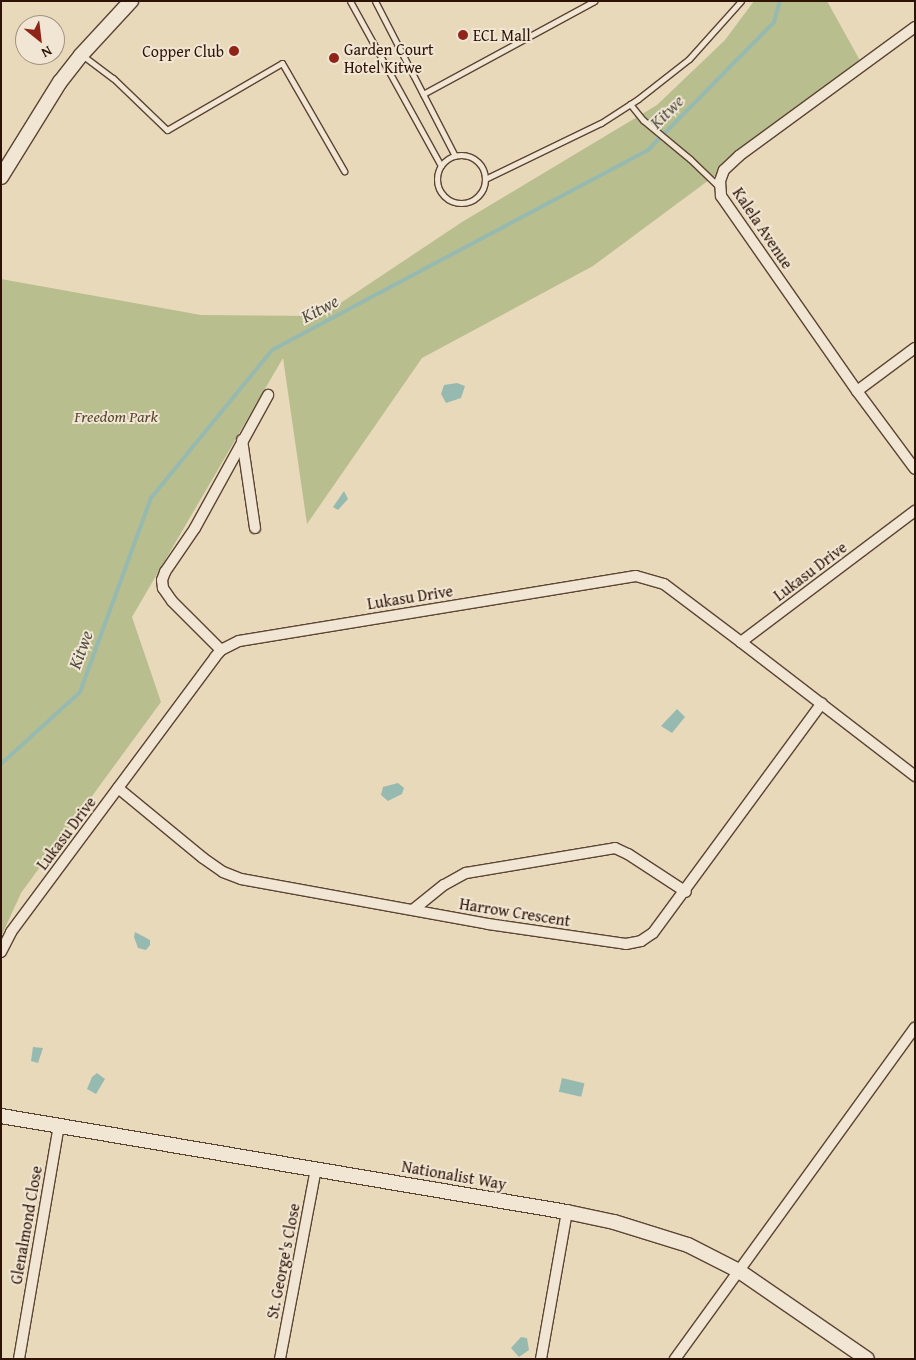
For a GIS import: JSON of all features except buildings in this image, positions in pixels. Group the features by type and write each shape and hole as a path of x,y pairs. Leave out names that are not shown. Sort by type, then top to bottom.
{"street":[{"path":"1,177 60,82 81,55 131,1"},
{"name":"Kalela Avenue","path":"915,28 739,156 724,170 720,181 721,196 857,391 915,469"},
{"path":"857,391 915,348"},
{"path":"221,650 172,601 163,588 162,580 165,572 195,528 268,395"},
{"path":"242,440 255,528"},
{"name":"Lukasu Drive","path":"1,952 11,932 221,650 239,641 636,576 664,584 741,642 915,511"},
{"path":"741,642 915,776"},
{"name":"Harrow Crescent","path":"118,788 203,858 223,872 241,879 488,924 626,944 641,941 653,933 686,892 822,703"},
{"path":"414,909 444,885 466,873 615,848 628,854 686,892"},
{"path":"675,1359 915,1028"},
{"name":"Nationalist Way","path":"1,1116 567,1212 614,1222 688,1245 739,1271 866,1359"},
{"name":"Glenalmond Close","path":"19,1359 59,1126"},
{"name":"St. George's Close","path":"280,1359 316,1169"},
{"path":"541,1359 567,1212"}],"lane":[{"path":"350,1 441,166"},
{"path":"375,1 455,156"},
{"path":"423,94 594,1"},
{"path":"485,178 601,123 630,104 689,59 741,1"},
{"path":"81,55 113,78 167,130 282,63 344,171"},
{"path":"630,104 643,120 720,189"},
{"path":"455,156 473,159 481,167 485,178 482,190 475,199 464,203 453,202 439,189 437,176 441,166 455,156"}],"green space":[{"name":"Freedom Park","path":"754,1 827,1 863,66 593,266 422,358 307,524 283,358 132,617 161,702 21,893 1,937 1,279 201,315 321,316 462,222 657,105 725,40"}],"water":[{"path":"457,383 465,386 461,398 446,403 441,394 444,385"},
{"path":"344,491 348,499 338,510 333,507"},
{"path":"677,709 685,717 672,733 661,726"},
{"path":"398,783 404,788 402,794 388,801 381,795 383,787"},
{"path":"135,932 150,940 150,945 146,950 138,948 134,937"},
{"path":"33,1047 43,1048 38,1063 31,1061"},
{"path":"97,1073 105,1079 96,1094 87,1089 92,1077"},
{"path":"562,1078 584,1083 581,1097 559,1092"},
{"path":"521,1337 527,1338 529,1350 519,1357 511,1348"}],"waterway":[{"name":"Kitwe","path":"1,764 80,692 151,498 272,350 647,151 774,22 780,1"}],"place":[{"name":"ECL Mall","path":"463,35"},
{"name":"Copper Club","path":"234,51"},
{"name":"Garden Court Hotel Kitwe","path":"334,58"}]}
